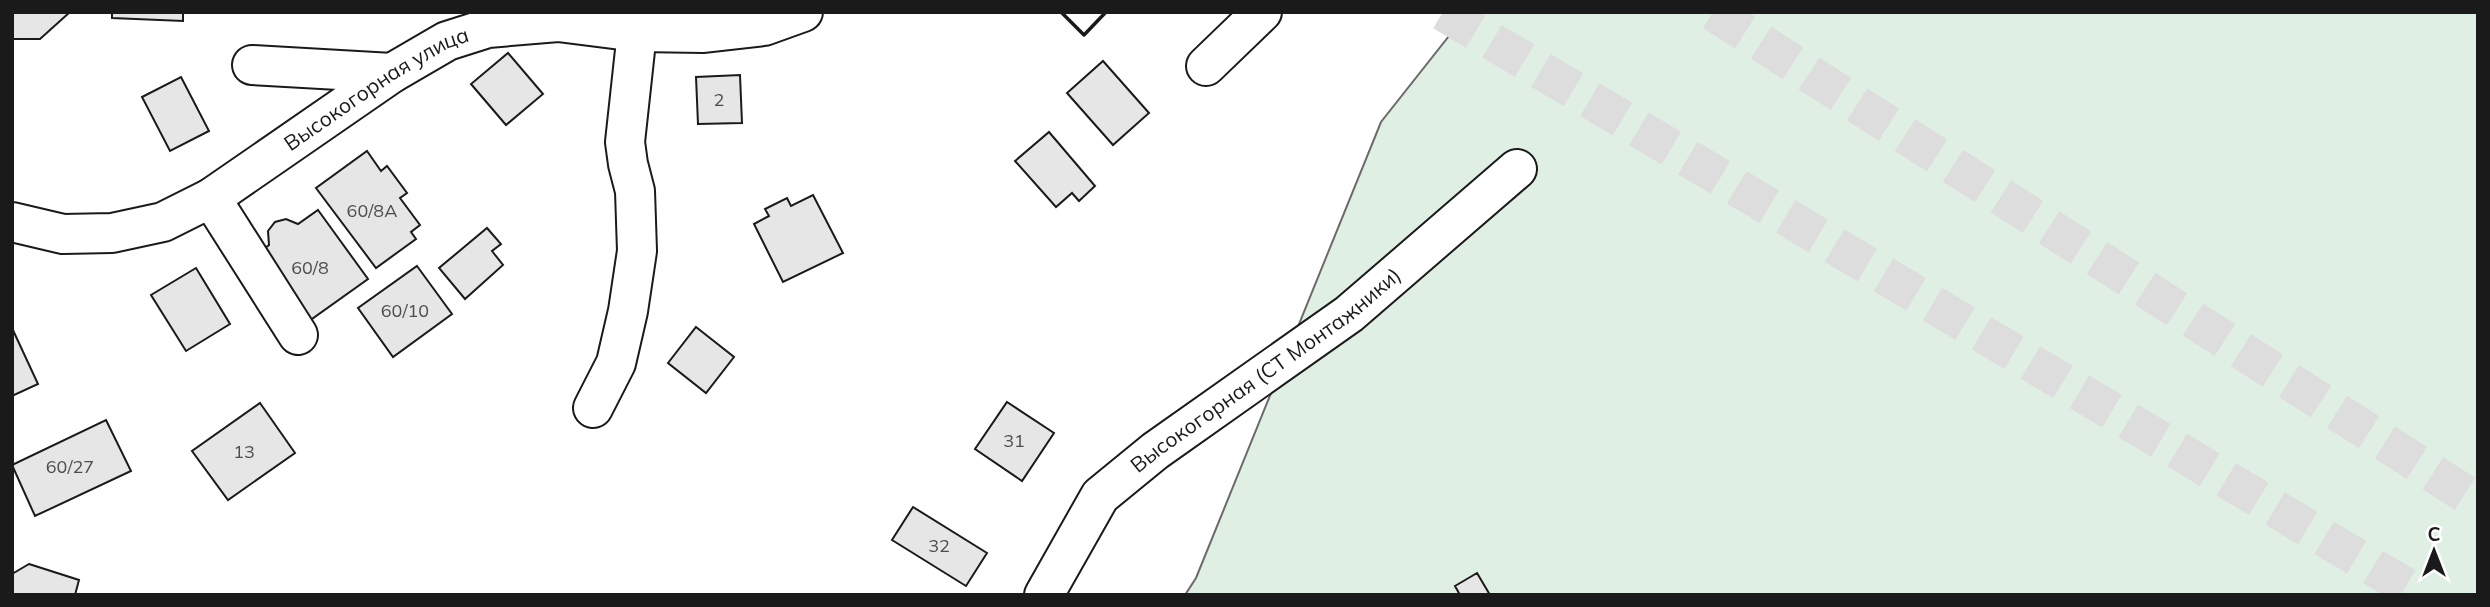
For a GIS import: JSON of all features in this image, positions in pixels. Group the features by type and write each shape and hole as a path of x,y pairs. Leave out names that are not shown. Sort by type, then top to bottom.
{"street":[{"name":"Высокогорная улица","path":"12,222 63,234 112,233 163,222 211,198 392,73 447,41 488,28 558,22 637,32 704,33 764,26 803,12"},
{"path":"1206,66 1262,12"},
{"path":"593,408 616,363 628,311 637,251 635,191 625,142 637,32"},
{"path":"252,65 392,73"},
{"name":"Высокогорная (СТ Монтажники)","path":"1044,595 1100,496 1155,451 1349,314 1517,169"},
{"path":"211,198 298,335"}],"green space":[{"path":"1468,12 2478,12 2478,595 1185,595 1196,578 1381,122"}],"building":[{"path":"12,12 70,12 40,39 12,39"},
{"path":"112,12 183,12 183,21 112,18"},
{"path":"508,53 543,94 506,125 471,84"},
{"path":"1103,61 1149,113 1113,145 1067,93"},
{"path":"740,75 742,123 698,124 696,77"},
{"path":"181,77 209,131 170,151 142,97"},
{"path":"1049,132 1095,186 1079,201 1072,193 1056,207 1015,161"},
{"path":"367,151 381,171 387,166 407,193 400,198 420,225 411,232 416,239 376,268 316,188"},
{"path":"813,195 843,253 783,282 754,224 769,216 765,209 787,198 791,206"},
{"path":"318,210 368,279 302,326 253,257 269,245 268,231 275,222 286,219 298,224"},
{"path":"487,228 501,244 492,251 503,265 465,299 439,268"},
{"path":"417,266 452,314 393,357 358,308"},
{"path":"196,268 230,324 186,351 151,295"},
{"path":"696,327 734,357 706,393 668,363"},
{"path":"12,328 38,384 12,396"},
{"path":"1007,402 1054,433 1022,481 975,449"},
{"path":"260,403 295,453 228,500 192,451"},
{"path":"106,420 131,471 35,516 12,465"},
{"path":"913,507 987,553 966,586 892,540"},
{"path":"29,564 79,580 75,595 12,595 12,574"},
{"path":"1477,573 1490,595 1460,595 1455,586"}],"tunnel":[{"path":"1443,12 2420,595"},
{"path":"1713,12 2478,502"}],"wall":[{"path":"1061,12 1084,35 1106,12"}]}
